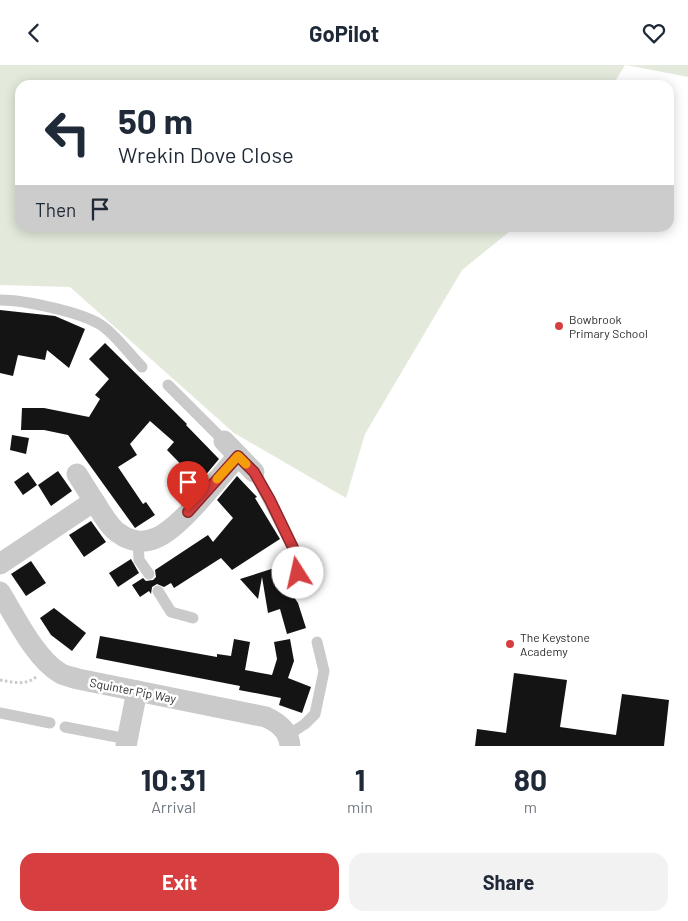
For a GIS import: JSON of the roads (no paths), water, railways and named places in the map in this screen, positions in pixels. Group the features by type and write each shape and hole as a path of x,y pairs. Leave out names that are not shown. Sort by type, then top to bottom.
{"street":[{"path":"77,474 118,533 130,540 138,541 158,538 175,525 231,449 254,472"},
{"path":"0,564 94,501"},
{"name":"Squinter Pip Way","path":"0,592 38,652 47,663 60,673 78,679 254,713 278,722 289,741"},
{"path":"127,743 137,691"}],"lane":[{"path":"0,300 42,307 91,319 103,326 142,367"},
{"path":"168,385 231,449"},
{"path":"254,472 298,558 298,588"},
{"path":"138,541 139,560 149,574"},
{"path":"158,591 171,612 193,618"},
{"path":"289,741 315,714 324,671 317,642"},
{"path":"0,713 50,723"},
{"path":"65,727 127,743"}],"place":[{"name":"Bowbrook Primary School","path":"559,326"},
{"name":"The Keystone Academy","path":"510,644"}]}
